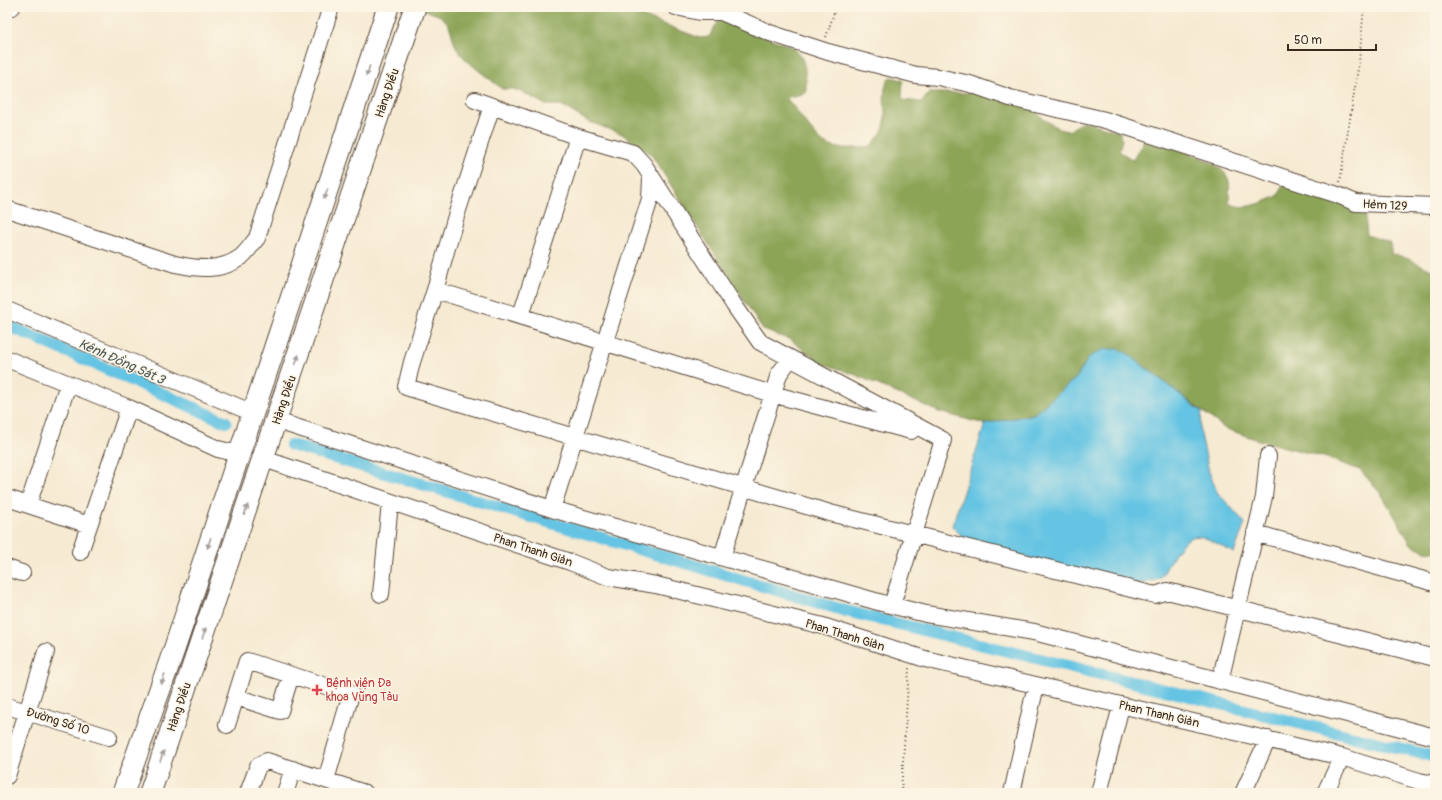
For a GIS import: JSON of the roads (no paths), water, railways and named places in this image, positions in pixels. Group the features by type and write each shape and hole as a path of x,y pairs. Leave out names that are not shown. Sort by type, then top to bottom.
{"main road":[{"name":"Hàng Điều","path":"123,793 253,413 388,7"},
{"name":"Hàng Điều","path":"150,793 277,421 415,7"},
{"path":"374,50 399,58"},
{"path":"174,647 197,654"}],"street":[{"path":"7,209 175,264 200,269 220,267 241,256 257,238 331,7"},
{"name":"Hẻm 129","path":"676,7 700,12 722,12 770,33 822,50 916,75 938,77 970,84 1010,98 1105,120 1338,195 1356,203 1435,206"},
{"path":"475,100 578,137 633,153 644,165 734,306 760,342 943,440"},
{"path":"492,106 456,216 435,290 412,362 406,387 744,489 914,534 1155,595 1168,591 1435,658"},
{"path":"521,315 578,137"},
{"path":"552,509 650,199 651,178"},
{"path":"435,290 521,315 772,394 943,440"},
{"path":"7,310 253,413"},
{"path":"722,557 772,394 779,374 790,359"},
{"path":"8,363 68,384 129,408 218,449 238,454"},
{"path":"28,505 68,384"},
{"path":"80,552 129,408"},
{"path":"277,421 552,509 926,614 1034,632 1435,737"},
{"path":"892,604 943,440"},
{"path":"1220,681 1264,497 1268,456"},
{"name":"Phan Thanh Giản","path":"264,459 608,576 656,585 810,623 910,654 1121,706 1342,757 1419,781 1435,784"},
{"path":"7,498 90,525"},
{"path":"381,594 390,503"},
{"path":"1255,533 1435,583"},
{"path":"7,776 46,652"},
{"path":"227,725 247,661 351,694 326,780"},
{"path":"236,697 280,711 291,675"},
{"path":"1012,793 1036,685"},
{"name":"Đường Số 10","path":"7,706 109,737"},
{"path":"1099,793 1121,706"},
{"path":"1243,793 1268,739"},
{"path":"1325,793 1342,757"},
{"path":"248,793 258,766 262,762 267,761 365,793"},
{"path":"286,793 293,769"}],"water":[{"path":"1104,349 1118,349 1127,353 1202,412 1200,430 1209,472 1217,492 1245,523 1234,553 1206,538 1195,537 1188,539 1176,551 1160,579 1136,585 969,543 952,526 985,424 1034,414 1077,377 1089,357"}],"waterway":[{"name":"Kênh Đồng Sát 3","path":"7,325 226,422"},
{"path":"291,445 846,611 1435,757"}],"place":[{"name":"Bệnh viện Đa khoa Vũng Tàu","path":"317,690"}]}
